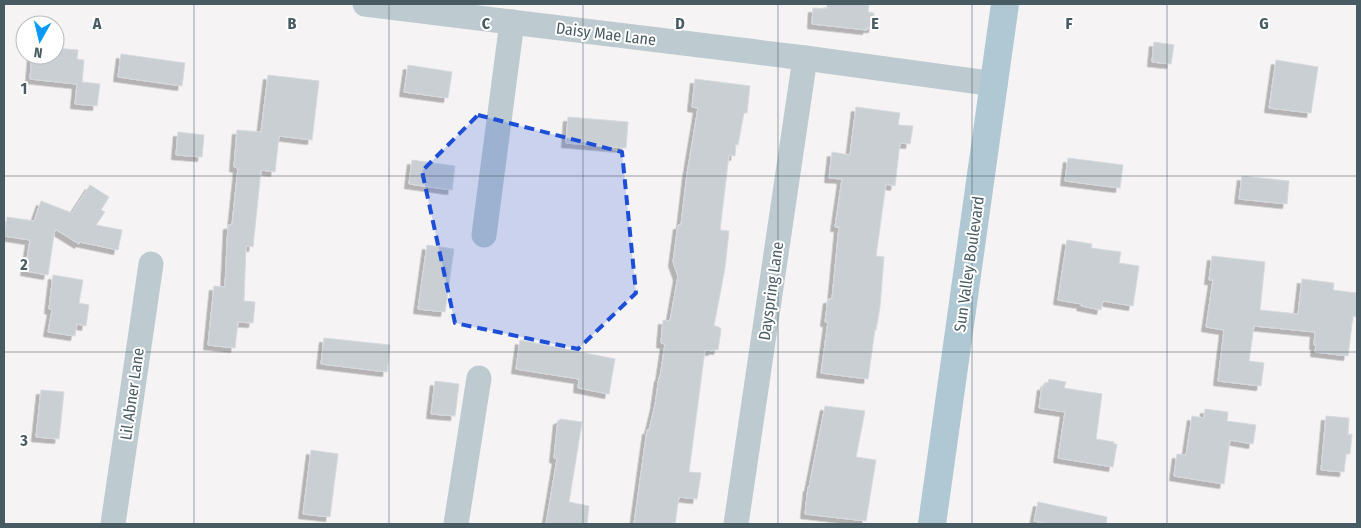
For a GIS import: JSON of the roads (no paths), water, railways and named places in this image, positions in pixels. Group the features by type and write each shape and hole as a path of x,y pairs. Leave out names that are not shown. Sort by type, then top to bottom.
{"main road":[{"name":"Sun Valley Boulevard","path":"932,524 1005,4"}],"street":[{"name":"Daisy Mae Lane","path":"365,4 805,58 995,84"},
{"path":"484,234 512,22"},
{"name":"Dayspring Lane","path":"736,524 805,58"},
{"name":"Lil Abner Lane","path":"113,524 151,264"},
{"path":"456,524 479,378"}]}
